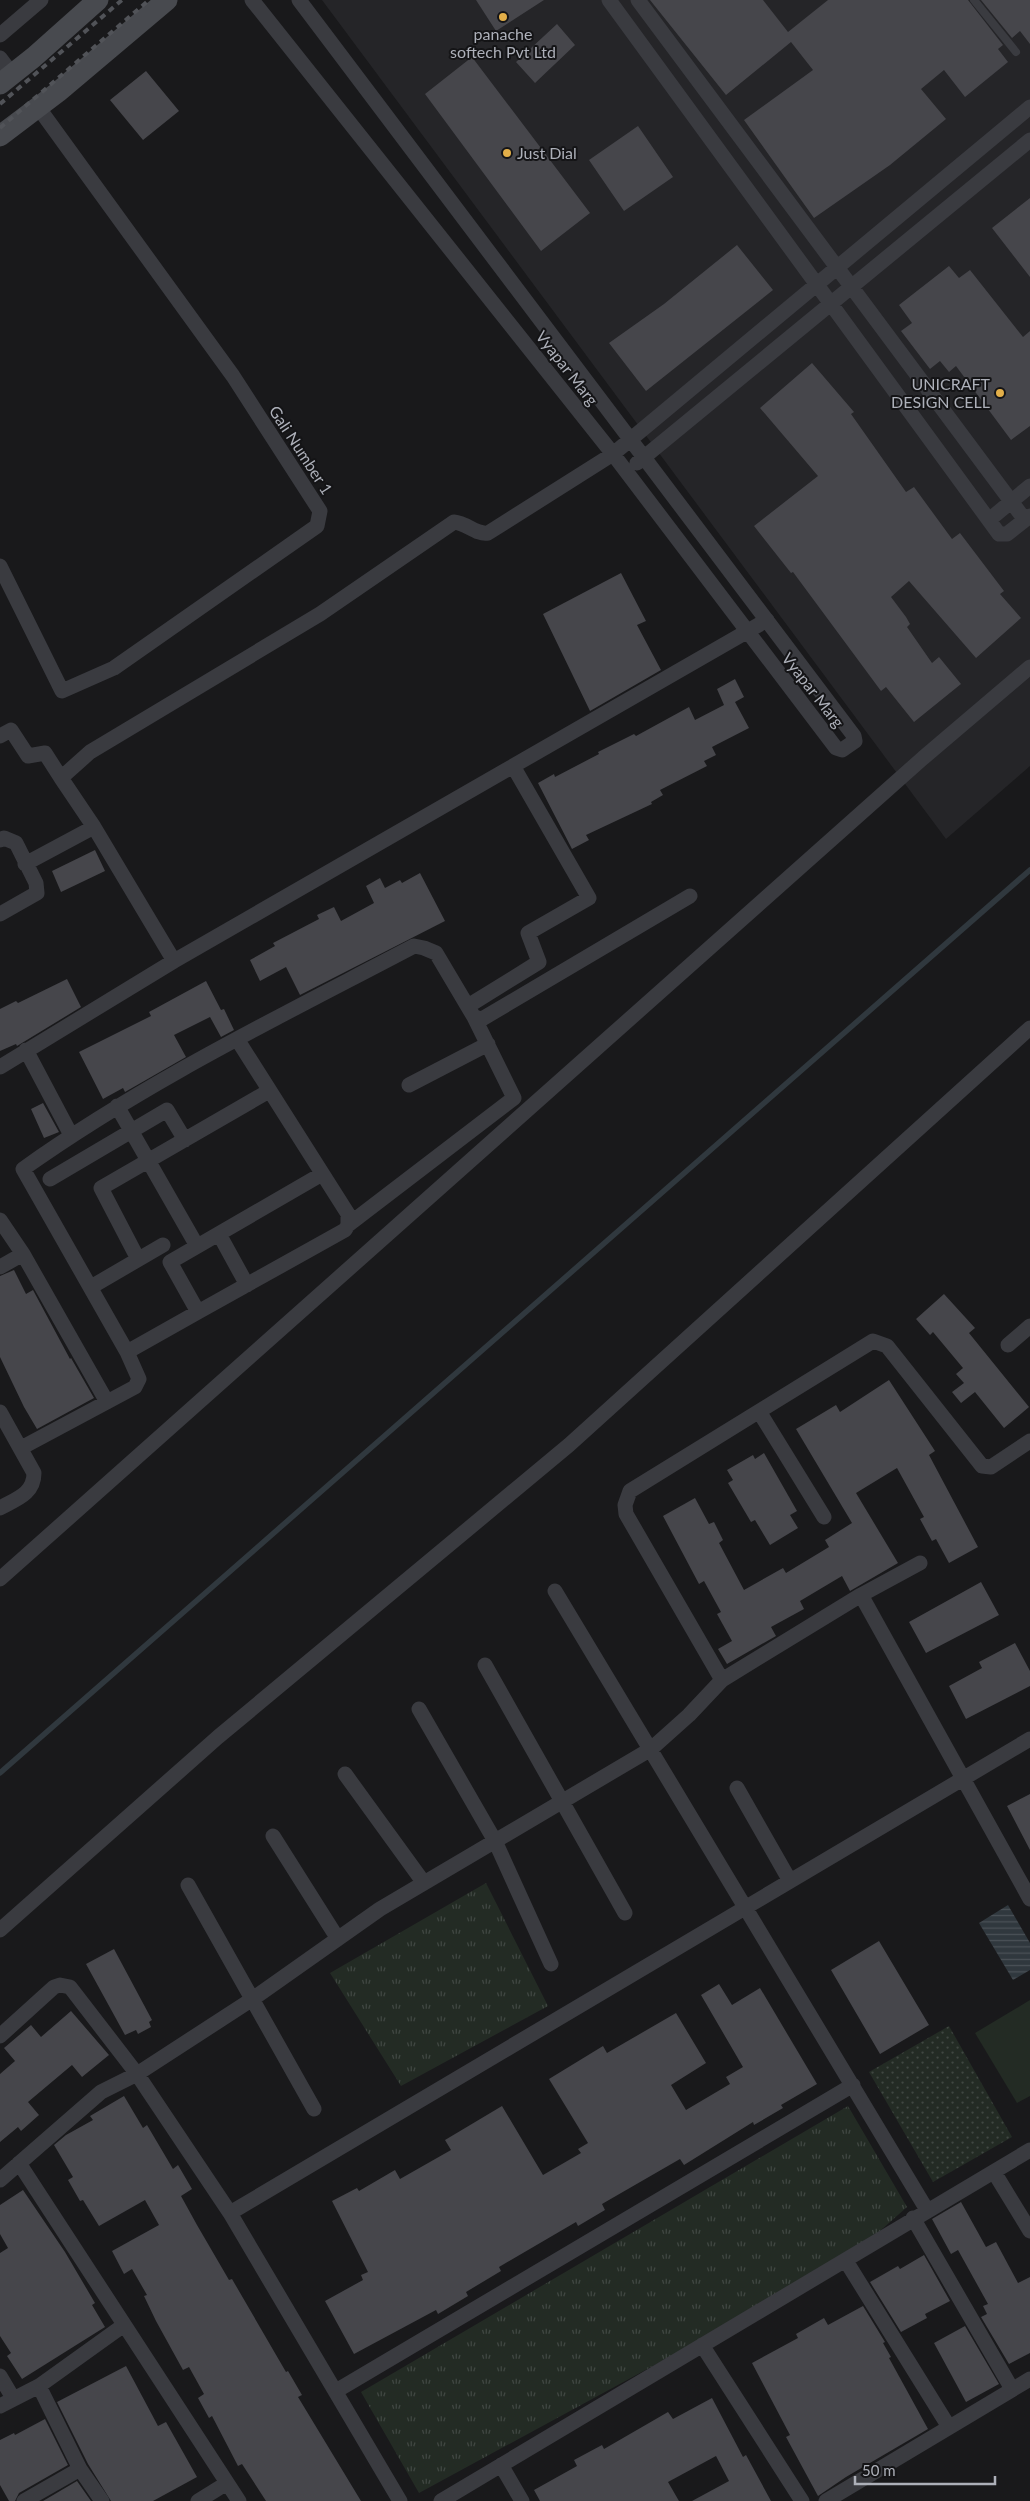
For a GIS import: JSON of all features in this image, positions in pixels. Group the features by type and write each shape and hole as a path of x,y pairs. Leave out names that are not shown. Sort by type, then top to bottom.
{"main road":[{"path":"4,72 98,0"},
{"path":"0,136 38,107 167,0"}],"street":[{"path":"0,36 41,0"},
{"name":"Vyapar Marg","path":"252,0 613,454 746,632 836,748 842,750 855,741 854,736 767,620 299,0"},
{"path":"609,0 1000,534 1004,535 1028,518 1012,502 638,0"},
{"name":"Gali Number 1","path":"0,566 62,691 114,668 317,526 320,515 320,511 233,376 38,107"},
{"path":"61,778 90,752 320,614 454,522 462,523 483,534 488,533 613,454 629,438 1030,107"},
{"path":"626,472 1030,140"},
{"path":"989,520 1030,486"},
{"path":"0,1066 174,961 767,620"},
{"path":"0,1579 908,771 1030,667"},
{"path":"0,736 11,730 28,756 44,753 94,827 174,961"},
{"path":"471,1011 539,962 528,933 589,898 513,766"},
{"path":"26,864 94,827"},
{"path":"0,840 4,838 16,844 36,882 37,893 0,914"},
{"path":"471,1011 486,1018 690,896"},
{"path":"21,1448 135,1387 138,1383 138,1375 127,1352 23,1170 71,1135 117,1106 237,1039 414,946 436,953 471,1011 514,1098 348,1225 345,1230 127,1352"},
{"path":"0,1930 218,1737 569,1446 1030,1028"},
{"path":"237,1039 348,1214 348,1225"},
{"path":"409,1086 488,1044"},
{"path":"26,1050 71,1135"},
{"path":"138,1259 101,1188 269,1091"},
{"path":"117,1106 197,1246"},
{"path":"50,1179 167,1110 185,1140"},
{"path":"198,1312 170,1262 322,1174"},
{"path":"0,1220 23,1254 107,1402"},
{"path":"219,1234 247,1284"},
{"path":"91,1287 163,1245"},
{"path":"0,1267 23,1254"},
{"path":"1008,1344 1030,1326"},
{"path":"722,1680 626,1514 625,1505 630,1492 873,1342 880,1342 887,1346 982,1466 991,1466 1030,1441"},
{"path":"0,1412 34,1473 33,1486 29,1492 0,1508"},
{"path":"760,1413 824,1516"},
{"path":"0,2180 101,2092 137,2074 251,2000 380,1909 651,1749 689,1715 722,1680 861,1595 920,1563"},
{"path":"555,1591 747,1907 927,2210"},
{"path":"861,1595 1030,1899"},
{"path":"485,1665 625,1913"},
{"path":"419,1709 495,1841 551,1964"},
{"path":"230,2213 1030,1739"},
{"path":"345,1774 424,1883"},
{"path":"737,1788 790,1881"},
{"path":"273,1836 338,1939"},
{"path":"188,1885 314,2109"},
{"path":"0,2036 54,1987 65,1985 70,1987 137,2074 230,2213 400,2501"},
{"path":"336,2391 853,2085"},
{"path":"440,2501 1030,2150"},
{"path":"19,2163 239,2501"},
{"path":"994,2172 1030,2231"},
{"path":"913,2218 1012,2389"},
{"path":"846,2261 949,2427"},
{"path":"0,2376 6,2402 39,2386 124,2325"},
{"path":"702,2345 802,2501"},
{"path":"826,2501 1030,2379"},
{"path":"39,2386 80,2468 102,2501"},
{"path":"501,2465 522,2501"},
{"path":"24,2501 80,2468"},
{"path":"198,2501 227,2483"}],"lane":[{"path":"974,0 1016,52"}],"shaded area":[{"path":"322,0 1030,0 1030,766 946,839"},
{"path":"1008,1905 1030,1943 1030,1970 1013,1980 979,1923"}],"green space":[{"path":"486,1883 548,2006 401,2086 330,1973"},
{"path":"1030,2000 1030,2096 1017,2103 975,2033"},
{"path":"949,2026 1012,2137 933,2182 869,2072"},
{"path":"848,2106 907,2207 846,2261 419,2493 361,2392"}],"building":[{"name":"panache softech Pvt Ltd","path":"476,0 544,0 496,31"},
{"path":"650,0 763,0 788,32 828,0 968,0 1003,45 998,49 1008,62 965,97 944,70 921,89 946,119 890,165 814,218 744,120 813,70 791,42 726,95"},
{"path":"981,0 1030,0 1030,44 1020,31 1012,38"},
{"path":"557,24 575,45 535,83 516,62"},
{"name":"Just Dial","path":"472,57 590,213 541,251 425,94"},
{"path":"146,71 179,111 143,140 110,100"},
{"path":"638,126 673,177 624,211 589,160"},
{"path":"1030,198 1030,277 992,228"},
{"path":"737,245 773,290 646,391 609,343 664,304"},
{"path":"949,266 959,278 970,270 1023,337 1030,331 1030,426 1011,440 956,366 949,372 940,361 930,369 901,331 912,323 899,305"},
{"path":"812,363 854,412 851,414 906,492 914,487 952,539 960,533 1004,591 1000,594 1021,618 976,658 909,581 891,597 910,624 907,627 932,663 939,657 961,684 914,722 886,687 881,691 793,572 791,573 754,526 818,476 760,408"},
{"path":"621,573 646,621 637,625 661,670 590,711 543,614"},
{"path":"735,679 744,697 735,702 749,728 712,747 716,755 704,761 707,766 660,790 663,795 651,802 652,804 586,835 589,840 572,849 538,783 554,774 555,777 599,754 598,752 634,734 636,736 689,707 695,720 724,705 717,689"},
{"path":"95,850 105,871 61,892 52,871"},
{"path":"420,873 445,921 300,995 286,967 260,981 250,960 275,946 273,943 319,919 317,915 334,907 341,921 374,903 366,886 380,878 385,888 400,880 402,883"},
{"path":"67,979 81,1007 17,1046 16,1044 0,1051 0,1009 16,1001 18,1003"},
{"path":"206,981 221,1010 224,1009 234,1030 221,1037 210,1017 174,1035 186,1057 125,1092 123,1088 103,1099 79,1052 151,1016 149,1012"},
{"path":"43,1103 59,1132 44,1138 31,1109"},
{"path":"14,1270 26,1294 33,1290 70,1359 94,1398 37,1429 24,1407 0,1357 0,1276"},
{"path":"944,1294 975,1328 969,1333 1029,1407 1004,1428 975,1392 961,1403 952,1392 964,1383 956,1374 963,1368 933,1332 930,1335 916,1319"},
{"path":"889,1380 935,1451 929,1455 978,1547 949,1563 936,1539 932,1541 920,1519 924,1517 897,1468 856,1493 898,1563 850,1591 842,1576 800,1601 804,1609 771,1627 776,1636 727,1664 718,1649 732,1641 717,1614 721,1612 704,1581 699,1584 663,1516 695,1498 709,1524 714,1522 723,1540 719,1543 744,1590 783,1568 786,1573 829,1547 825,1540 852,1523 796,1429 836,1405 840,1412"},
{"path":"764,1453 797,1511 790,1515 798,1528 770,1545 755,1520 751,1522 728,1483 733,1480 727,1470 753,1455 755,1459"},
{"path":"981,1582 999,1615 926,1653 909,1622"},
{"path":"1015,1643 1030,1671 1030,1686 966,1719 949,1686 982,1668 979,1662"},
{"path":"1030,1794 1030,1850 1007,1806"},
{"path":"879,1941 929,2025 880,2054 831,1970"},
{"path":"114,1949 152,2020 149,2022 151,2027 138,2034 136,2030 125,2035 86,1964"},
{"path":"719,1984 732,2005 760,1988 817,2084 781,2105 783,2108 754,2125 753,2122 684,2165 680,2159 602,2204 605,2210 578,2226 576,2222 499,2267 501,2271 466,2292 468,2296 438,2314 436,2310 354,2354 325,2301 363,2280 361,2275 368,2272 332,2201 357,2188 359,2191 395,2170 400,2179 451,2150 445,2140 502,2106 543,2175 581,2153 578,2149 588,2143 549,2079 603,2046 607,2053 676,2013 706,2063 671,2085 686,2110 730,2084 726,2077 743,2067 701,1995"},
{"path":"71,2011 109,2055 82,2077 72,2065 28,2102 39,2115 21,2131 18,2127 0,2142 0,2074 15,2061 4,2048 31,2025 41,2037"},
{"path":"124,2096 143,2128 147,2125 173,2169 178,2165 192,2189 181,2196 229,2280 232,2279 286,2372 288,2371 302,2395 298,2397 361,2501 266,2501 242,2464 238,2466 212,2416 209,2418 198,2398 204,2394 189,2367 183,2370 156,2321 144,2296 147,2295 132,2269 124,2274 112,2251 159,2225 145,2200 99,2226 83,2200 80,2201 68,2180 73,2177 54,2145 66,2135 93,2120 90,2116"},
{"path":"23,2190 65,2252 95,2303 92,2305 105,2327 22,2379 7,2356 11,2353 0,2336 0,2253 8,2248 0,2234 0,2205"},
{"path":"961,2202 986,2247 996,2242 1018,2283 1030,2277 1030,2353 1009,2364 981,2317 987,2314 983,2306 988,2304 958,2250 951,2254 932,2219"},
{"path":"924,2255 950,2301 925,2314 927,2318 901,2332 870,2282 898,2266 900,2269"},
{"path":"863,2306 885,2342 883,2343 891,2357 889,2358 928,2429 846,2477 818,2496 786,2437 790,2435 752,2363 798,2338 796,2334 824,2318 828,2325"},
{"path":"965,2326 999,2384 966,2402 934,2343"},
{"path":"126,2366 158,2426 166,2422 197,2477 153,2501 111,2501 88,2464 57,2402"},
{"path":"712,2398 743,2457 746,2455 771,2501 692,2501 729,2481 716,2456 668,2482 679,2501 540,2501 534,2490 577,2466 574,2460 602,2445 604,2449 668,2412 673,2419"},
{"path":"45,2419 68,2465 19,2493 15,2501 9,2501 0,2485 0,2440 14,2433 15,2435"},
{"path":"77,2481 91,2501 43,2501"}],"waterway":[{"path":"0,1773 1030,870"}],"railway":[{"path":"0,104 122,0"},
{"path":"0,128 149,0"}],"place":[{"name":"panache softech Pvt Ltd","path":"503,17"},
{"name":"Just Dial","path":"507,153"},
{"name":"UNICRAFT DESIGN CELL","path":"1000,393"}]}
